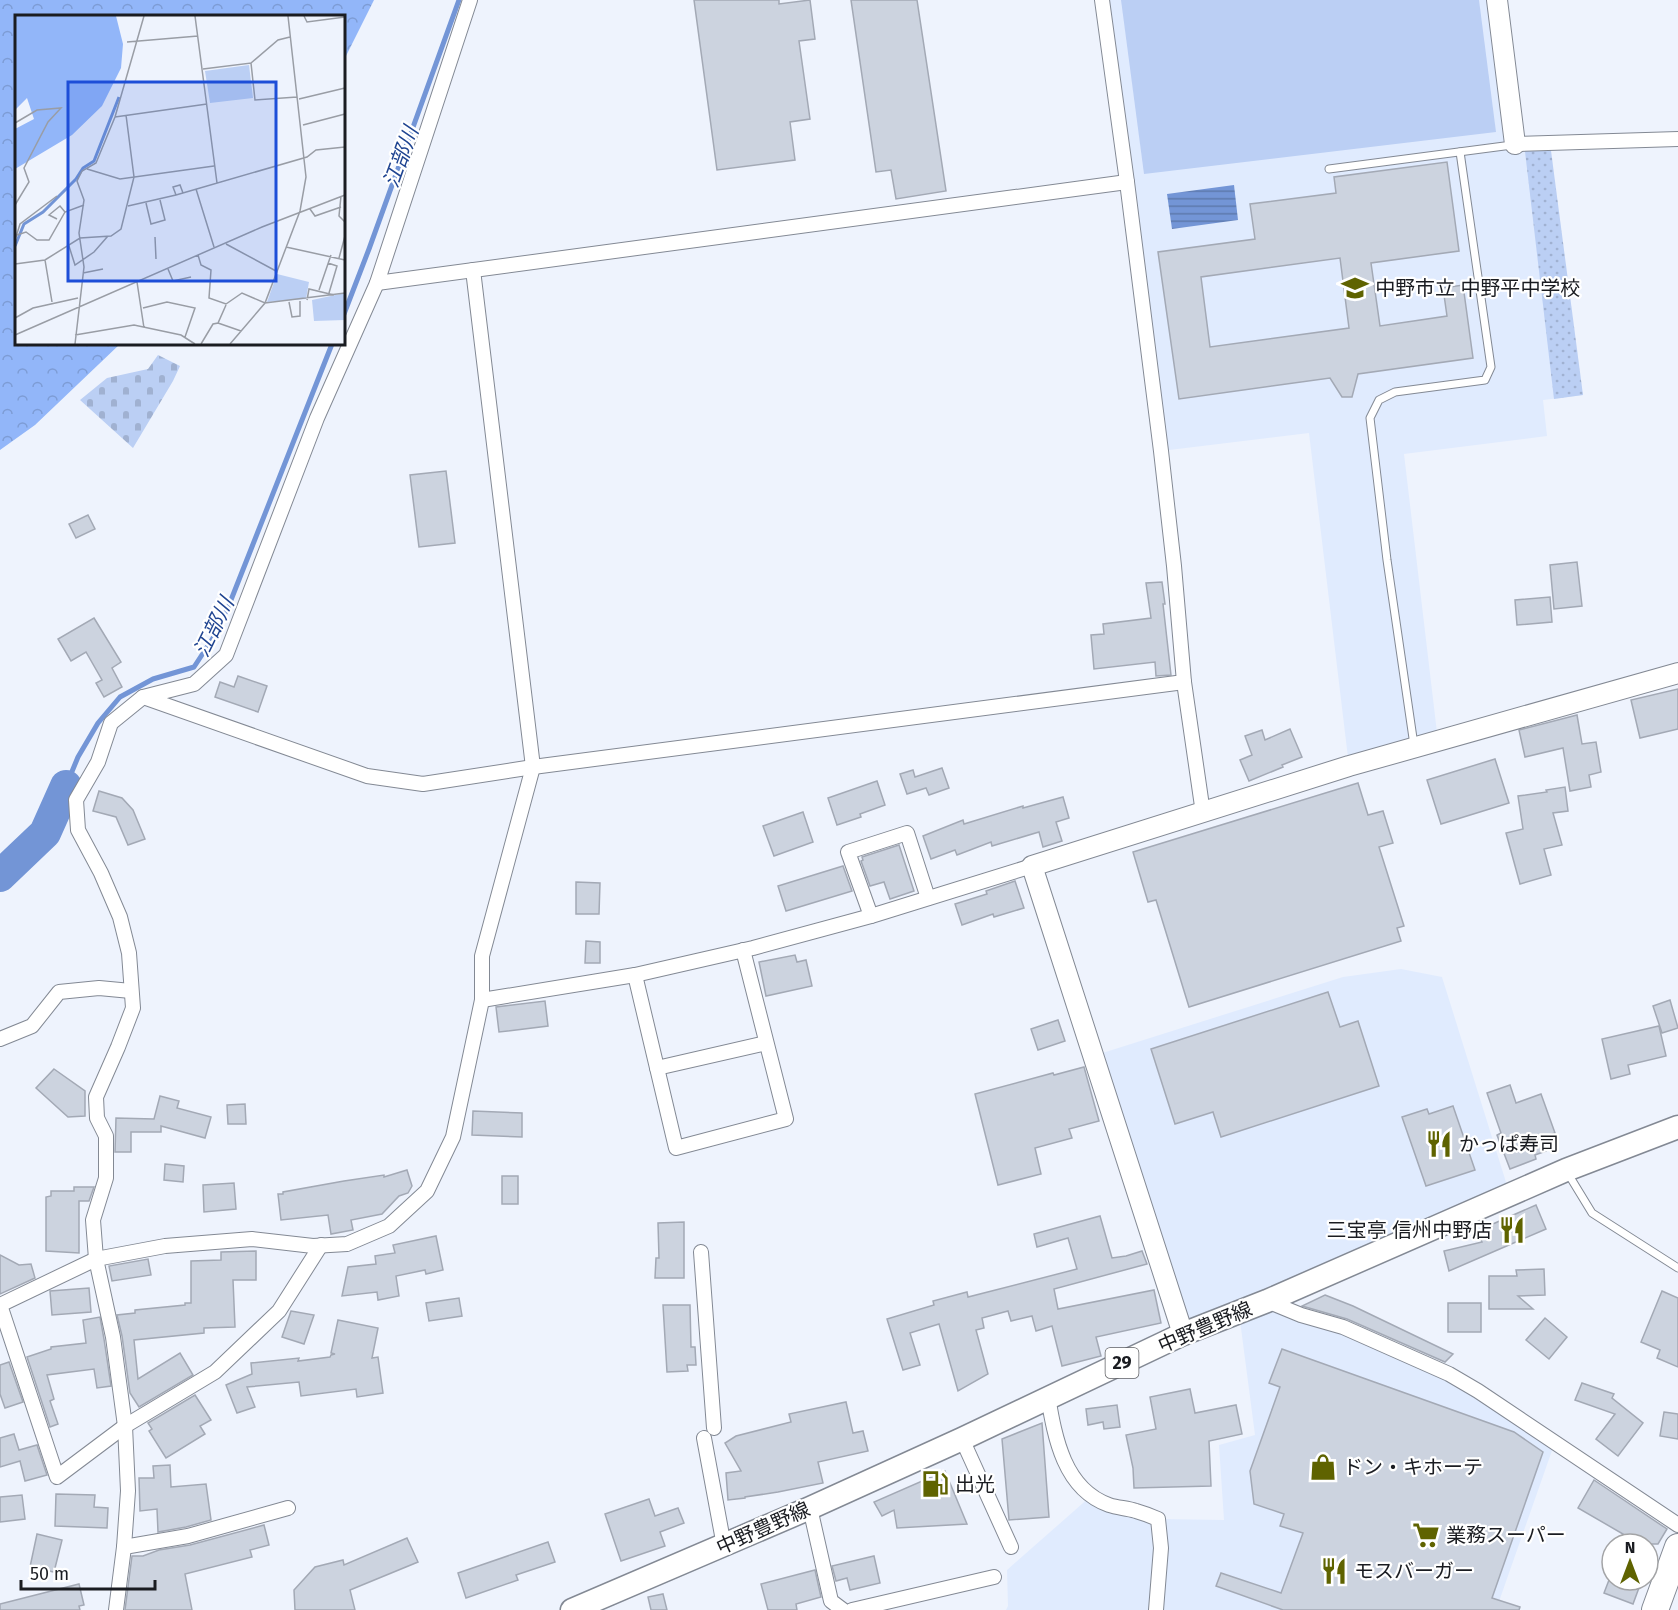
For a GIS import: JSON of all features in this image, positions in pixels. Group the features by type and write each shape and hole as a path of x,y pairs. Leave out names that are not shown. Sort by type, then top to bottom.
{"highway":[{"path":"1655,1610 1678,1547"}],"main road":[{"name":"中野豊野線","path":"572,1610 810,1508 1183,1335 1267,1301 1566,1170 1678,1127"}],"street":[{"path":"116,1610 128,1491 125,1426 112,1336 96,1258 93,1220 106,1178 106,1136 97,1118 96,1096 133,1008 129,952 120,917 101,873 78,830 76,800 98,762 111,723 142,697 194,684 226,656 317,418 377,283 470,0"},
{"path":"1102,0 1127,182 1174,566 1184,682 1203,813"},
{"path":"1497,0 1515,144 1678,139"},
{"path":"377,283 1127,182"},
{"path":"321,1245 279,1311 215,1372 125,1426 57,1477 0,1305 96,1258 165,1246 252,1239 313,1245 347,1244 389,1226 427,1191 453,1137 483,1000 483,956 533,767 473,270"},
{"path":"483,1000 635,975 871,916 1349,766 1678,673"},
{"path":"142,697 367,776 423,784 533,767 1184,682"},
{"path":"871,916 848,852 907,833 928,898"},
{"path":"1032,866 1183,1335"},
{"path":"635,975 676,1148 786,1119 742,950"},
{"path":"0,1039 32,1026 59,992 99,988 131,991"},
{"path":"657,1068 766,1043"},
{"path":"701,1252 709,1433 724,1546"},
{"path":"1267,1301 1301,1315 1343,1327 1449,1374 1678,1525"},
{"path":"1048,1397 1060,1452 1072,1476 1091,1497 1109,1505 1138,1511 1158,1519 1161,1548 1156,1610"},
{"path":"962,1438 1011,1547"},
{"path":"124,1547 188,1536 288,1508"},
{"path":"810,1508 831,1601 843,1610"},
{"path":"852,1610 993,1577"}],"lane":[{"path":"1329,169 1515,144"},
{"path":"1415,748 1387,560 1370,418 1379,400 1395,392 1485,380 1491,367 1460,152"},
{"path":"1566,1170 1592,1213 1678,1268"}],"shaded area":[{"name":"中野市立 中野平中学校","path":"1102,0 1497,0 1524,143 1583,395 1543,400 1547,436 1404,454 1438,741 1349,766 1309,433 1161,451"},
{"path":"1234,185 1238,220 1172,229 1167,194"},
{"path":"1401,969 1442,977 1510,1195 1268,1301 1449,1374 1555,1442 1496,1610 1006,1610 1008,1606 1007,1570 1091,1496 1158,1519 1224,1520 1219,1445 1255,1435 1239,1313 1183,1334 1093,1056 1343,977"}],"green space":[{"path":"0,0 374,0 345,58 345,15 15,15 15,345 119,345 35,425 0,450"},
{"path":"1121,0 1479,0 1496,132 1144,174"},
{"path":"1524,143 1550,143 1583,395 1554,399"},
{"path":"158,355 180,366 133,448 80,400 107,378 148,369"}],"building":[{"path":"694,0 779,0 779,4 810,0 815,39 799,41 810,119 790,122 795,160 717,170"},
{"path":"851,0 917,0 946,191 896,199 891,170 876,172"},
{"path":"1447,162 1459,251 1371,263 1380,326 1447,316 1443,288 1463,285 1473,358 1358,374 1352,397 1342,397 1330,378 1179,399 1158,252 1255,239 1250,204 1336,193 1334,177","holes":["1340,258 1349,328 1210,347 1201,277"]},
{"path":"446,471 455,543 419,547 410,475"},
{"path":"88,515 95,529 76,538 69,524"},
{"path":"1577,562 1582,606 1554,609 1550,565"},
{"path":"1162,582 1171,675 1156,676 1155,662 1094,669 1091,635 1104,634 1103,624 1151,618 1146,583"},
{"path":"1550,597 1552,622 1517,625 1515,600"},
{"path":"94,618 121,662 112,668 122,687 104,697 96,683 102,680 86,652 71,661 58,639"},
{"path":"238,676 267,686 258,712 215,697 220,682 234,687"},
{"path":"1678,689 1678,729 1640,738 1631,700"},
{"path":"1577,715 1582,744 1596,742 1601,772 1589,775 1591,787 1570,791 1563,748 1525,757 1519,730"},
{"path":"1290,729 1302,757 1249,781 1240,760 1252,755 1245,736 1262,730 1265,740"},
{"path":"1495,759 1509,803 1441,824 1427,780"},
{"path":"942,768 949,788 929,795 926,788 907,794 900,774 913,770 915,777"},
{"path":"877,781 885,805 860,814 861,817 837,825 828,798"},
{"path":"1358,783 1368,815 1383,811 1393,843 1379,847 1404,926 1397,928 1401,941 1189,1007 1156,900 1148,902 1133,852"},
{"path":"1565,787 1568,811 1553,813 1562,845 1544,849 1551,875 1520,884 1506,833 1523,829 1518,796"},
{"path":"99,791 122,798 133,810 145,839 128,845 116,817 93,811"},
{"path":"1063,797 1069,818 1056,822 1062,841 1043,847 1039,832 992,846 991,842 957,855 955,850 931,859 923,836 963,820 964,824 1023,806 1023,808"},
{"path":"803,812 813,842 774,856 763,826"},
{"path":"899,845 914,891 890,899 884,882 870,886 861,861 862,857"},
{"path":"843,866 852,891 786,911 778,886"},
{"path":"1015,881 1024,908 994,917 993,914 962,925 955,904 987,894 986,891"},
{"path":"576,882 600,883 599,914 576,914"},
{"path":"586,941 600,942 600,963 585,963"},
{"path":"795,955 797,962 806,960 812,986 766,996 759,962"},
{"path":"1328,992 1340,1027 1358,1021 1379,1086 1221,1137 1213,1112 1175,1124 1151,1049"},
{"path":"1670,1000 1678,1028 1662,1033 1653,1006"},
{"path":"545,1001 548,1026 499,1032 496,1007"},
{"path":"1058,1020 1065,1041 1038,1050 1031,1029"},
{"path":"1659,1026 1666,1056 1628,1065 1630,1074 1611,1079 1602,1039"},
{"path":"1084,1067 1099,1121 1069,1129 1072,1138 1035,1148 1041,1174 998,1185 975,1094"},
{"path":"54,1069 85,1091 85,1116 68,1117 36,1088"},
{"path":"1510,1085 1516,1103 1541,1094 1555,1133 1542,1137 1546,1151 1535,1155 1536,1159 1510,1169 1497,1135 1501,1133 1487,1093"},
{"path":"160,1096 179,1101 177,1108 211,1117 205,1138 161,1126 161,1132 131,1132 131,1152 115,1152 116,1118 154,1119"},
{"path":"245,1104 246,1124 228,1124 227,1105"},
{"name":"かっぱ寿司","path":"1453,1106 1475,1170 1426,1186 1402,1117 1427,1109 1429,1114"},
{"path":"473,1111 522,1113 522,1137 472,1135"},
{"path":"165,1164 184,1166 183,1182 164,1180"},
{"path":"407,1170 412,1186 408,1193 399,1196 382,1214 351,1220 353,1230 331,1234 328,1215 281,1220 278,1194 283,1194 283,1192 384,1175 384,1177"},
{"path":"502,1176 518,1176 518,1204 502,1204"},
{"path":"234,1183 236,1209 204,1212 203,1185"},
{"path":"74,1187 94,1187 89,1201 79,1201 79,1253 46,1251 46,1197 51,1196 51,1191 74,1191"},
{"name":"三宝亭 信州中野店","path":"1536,1205 1546,1229 1449,1271 1444,1251 1482,1242 1477,1231"},
{"path":"1100,1216 1112,1258 1142,1251 1147,1264 1054,1289 1058,1309 1154,1290 1161,1323 1096,1337 1101,1356 1062,1366 1052,1326 1036,1331 1032,1316 1011,1321 1008,1311 982,1318 984,1328 976,1330 988,1374 958,1391 939,1324 910,1333 920,1365 903,1370 887,1319 934,1305 933,1301 967,1292 968,1297 1077,1269 1068,1238 1037,1247 1034,1234"},
{"path":"684,1222 684,1278 655,1278 656,1258 659,1258 658,1223"},
{"path":"436,1236 443,1270 426,1274 425,1270 396,1276 399,1296 378,1300 377,1292 342,1296 348,1267 376,1264 375,1256 395,1253 393,1245"},
{"path":"256,1251 256,1280 233,1280 235,1327 204,1328 204,1333 134,1340 138,1379 180,1353 193,1375 139,1407 130,1393 117,1315 135,1313 135,1310 191,1303 191,1261 221,1260 221,1252"},
{"path":"0,1255 19,1265 31,1264 35,1278 0,1294"},
{"path":"148,1259 151,1275 112,1281 109,1266"},
{"path":"1544,1269 1545,1295 1518,1296 1533,1309 1489,1309 1489,1276 1517,1276 1516,1270"},
{"path":"89,1288 91,1312 52,1315 50,1291"},
{"path":"1662,1291 1678,1298 1678,1367 1657,1358 1660,1350 1641,1342"},
{"path":"1325,1295 1453,1354 1445,1362 1347,1319 1302,1306"},
{"path":"459,1298 462,1316 429,1321 426,1303"},
{"path":"1448,1303 1481,1303 1481,1332 1448,1332"},
{"path":"663,1305 690,1305 691,1347 695,1347 696,1365 687,1365 688,1371 667,1372"},
{"path":"291,1311 314,1315 304,1344 282,1337"},
{"path":"100,1317 111,1386 97,1388 94,1369 47,1375 54,1399 50,1401 58,1424 50,1427 27,1357 51,1349 51,1347 86,1343 83,1320"},
{"path":"1545,1318 1567,1337 1549,1359 1526,1340"},
{"path":"338,1320 378,1328 372,1358 378,1357 383,1393 357,1397 356,1389 301,1396 299,1382 247,1387 255,1407 237,1413 226,1385 252,1374 251,1363 330,1357 335,1354 331,1353"},
{"path":"1282,1349 1514,1432 1543,1452 1492,1598 1520,1607 1519,1610 1283,1610 1216,1586 1221,1573 1281,1593 1303,1533 1280,1526 1284,1514 1254,1504 1250,1471 1280,1387 1269,1383"},
{"path":"9,1362 23,1402 5,1408 0,1394 0,1365"},
{"path":"1582,1383 1614,1394 1612,1398 1643,1423 1618,1456 1596,1439 1615,1414 1575,1400"},
{"path":"1190,1389 1195,1413 1236,1405 1242,1434 1209,1441 1211,1486 1134,1488 1133,1468 1126,1435 1156,1429 1150,1397"},
{"path":"195,1395 211,1420 200,1426 205,1434 166,1458 149,1431 152,1429 148,1423"},
{"path":"846,1402 853,1433 863,1431 868,1451 818,1462 823,1483 728,1500 726,1473 741,1471 725,1443 736,1436 791,1422 789,1414"},
{"path":"1117,1405 1120,1427 1104,1429 1103,1422 1088,1425 1086,1409"},
{"path":"1664,1412 1678,1414 1678,1439 1660,1436"},
{"path":"1042,1423 1049,1517 1009,1520 1002,1439"},
{"path":"14,1434 19,1450 37,1445 47,1475 25,1481 20,1461 0,1467 0,1438"},
{"path":"170,1465 171,1487 206,1484 211,1520 158,1532 157,1509 140,1511 139,1478 154,1478 153,1466"},
{"path":"945,1471 967,1524 897,1528 894,1510 882,1516 874,1502"},
{"path":"1594,1480 1667,1529 1660,1541 1660,1532 1620,1532 1578,1508"},
{"path":"56,1494 95,1495 94,1507 108,1508 107,1528 55,1526"},
{"path":"22,1495 25,1519 0,1522 0,1497"},
{"path":"649,1499 655,1516 678,1508 684,1523 660,1532 665,1546 621,1561 605,1514"},
{"path":"264,1525 269,1545 250,1550 252,1557 185,1574 192,1610 125,1610 132,1556 143,1556 159,1550 190,1545"},
{"path":"37,1534 62,1540 54,1572 30,1567"},
{"path":"407,1538 418,1562 350,1590 355,1610 295,1610 294,1590 315,1567 343,1560 344,1565"},
{"path":"548,1542 555,1562 516,1575 518,1580 466,1598 458,1573"},
{"path":"874,1556 880,1583 850,1590 847,1578 836,1581 832,1566"},
{"path":"815,1570 821,1597 796,1604 797,1610 768,1610 761,1584"},
{"path":"79,1584 84,1605 79,1606 80,1610 0,1610 0,1604"},
{"path":"1604,1592 1637,1592 1633,1604"},
{"path":"663,1594 667,1610 651,1610 648,1597"}],"waterway":[{"name":"江部川","path":"345,311 459,0"},
{"name":"江部川","path":"66,786 78,757 98,723 120,697 153,679 194,667 213,638 229,605 332,345"},
{"name":"江部川","path":"0,876 45,833 66,786"}],"place":[{"name":"中野市立 中野平中学校","path":"1355,288"},
{"name":"かっぱ寿司","path":"1439,1144"},
{"name":"三宝亭 信州中野店","path":"1512,1230"},
{"name":"ドン・キホーテ","path":"1323,1467"},
{"name":"出光","path":"935,1484"},
{"name":"業務スーパー","path":"1426,1535"},
{"name":"モスバーガー","path":"1334,1571"}]}
